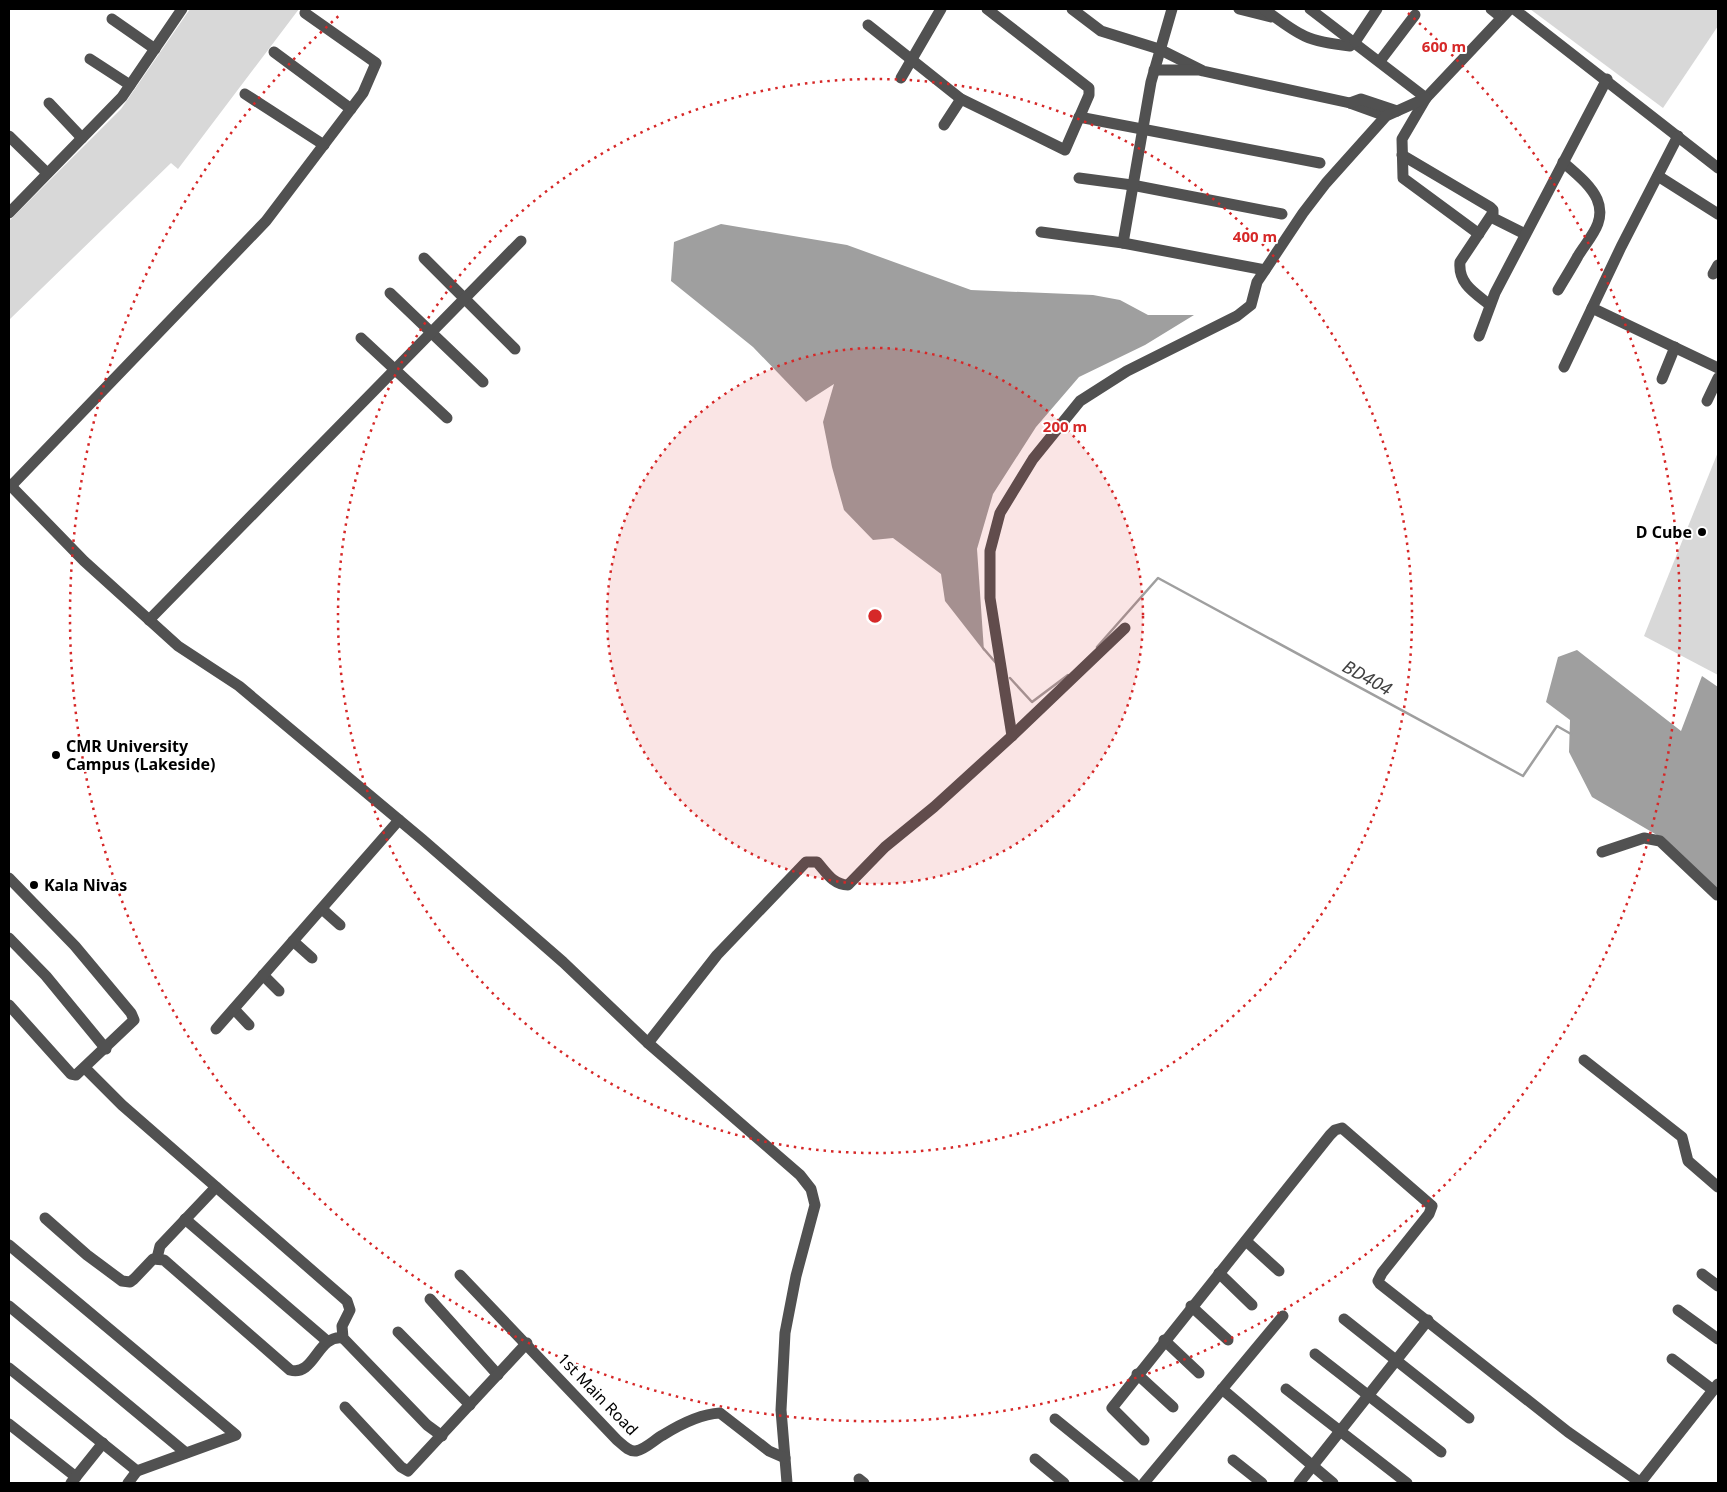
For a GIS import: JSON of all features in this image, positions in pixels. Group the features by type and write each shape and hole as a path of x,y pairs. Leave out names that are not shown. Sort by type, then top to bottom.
{"street":[{"path":"11,207 122,97 181,9"},
{"path":"901,78 941,9"},
{"path":"868,25 961,99 1065,150 1089,95 1089,88 987,9"},
{"path":"1072,9 1101,31 1159,49 1203,70"},
{"path":"1123,243 1141,130 1159,49 1172,9"},
{"path":"1239,9 1278,19"},
{"path":"1264,9 1308,39 1352,44"},
{"path":"1310,9 1352,44 1380,61 1426,98"},
{"path":"1352,44 1377,9"},
{"path":"1479,234 1403,178 1402,138 1426,98 1505,13 1491,9"},
{"path":"1514,9 1607,79 1718,168"},
{"path":"305,13 376,64 364,93 266,221 10,485 84,561 178,646 239,686 399,820 563,962 648,1043 800,1175 814,1196 815,1205 796,1276 785,1333 781,1410 787,1483"},
{"path":"1380,61 1415,15"},
{"path":"112,19 155,49"},
{"path":"274,52 351,109"},
{"path":"90,59 130,85"},
{"path":"1154,70 1203,70 1350,102 1386,116"},
{"path":"1479,336 1490,305 1525,234 1607,79"},
{"path":"245,94 324,145"},
{"path":"1012,736 990,598 990,551 1000,513 1033,458 1080,402 1126,371 1238,316 1251,306 1257,282 1303,213 1326,183 1386,116 1426,98"},
{"path":"944,125 961,99"},
{"path":"1350,102 1361,99 1397,110"},
{"path":"49,103 82,138"},
{"path":"1079,117 1320,163"},
{"path":"9,136 47,173"},
{"path":"1564,367 1678,136"},
{"path":"1402,155 1490,207 1493,210 1493,218 1525,234"},
{"path":"1558,290 1596,232 1600,207 1590,188 1563,162"},
{"path":"1658,176 1718,214"},
{"path":"1078,178 1132,185 1282,214"},
{"path":"1490,305 1466,286 1460,262 1492,214"},
{"path":"1041,232 1123,243 1265,270"},
{"path":"149,620 521,241"},
{"path":"424,258 515,348"},
{"path":"390,294 484,382"},
{"path":"1592,308 1718,368"},
{"path":"361,338 447,418"},
{"path":"1662,379 1676,348"},
{"path":"1707,401 1718,378"},
{"path":"648,1043 717,956 806,862 817,862 835,882 840,885 848,885 885,847 934,807 1012,736 1125,628"},
{"path":"216,1028 399,820"},
{"path":"1602,852 1644,838 1660,841 1716,896"},
{"path":"9,878 75,946 134,1017 131,1025 76,1075 72,1074 9,1005"},
{"path":"322,909 340,925"},
{"path":"9,938 46,976 106,1048"},
{"path":"293,941 312,958"},
{"path":"263,975 279,991"},
{"path":"234,1008 249,1025"},
{"path":"1584,1060 1682,1137 1688,1161 1718,1187"},
{"path":"85,1068 122,1105 347,1301 350,1310 342,1326 343,1338 427,1425 442,1436"},
{"path":"1144,1440 1112,1408 1191,1306 1246,1241 1330,1135 1335,1130 1342,1128 1432,1206 1429,1214 1382,1272 1378,1281 1568,1432 1641,1483 1716,1387 1672,1360"},
{"path":"157,1258 160,1246 216,1187"},
{"path":"45,1218 87,1255 126,1282 134,1279 153,1259 164,1260 290,1370 297,1371 304,1368 327,1341 343,1338"},
{"path":"185,1219 327,1341"},
{"path":"1246,1241 1280,1271"},
{"path":"9,1244 236,1435 137,1471 128,1483"},
{"path":"1219,1273 1252,1305"},
{"path":"1702,1274 1718,1286"},
{"name":"1st Main Road","path":"460,1275 527,1343 617,1440 629,1449 635,1451 641,1449 663,1434 697,1419 720,1413 770,1451 785,1458"},
{"path":"430,1299 498,1375"},
{"path":"9,1306 186,1453"},
{"path":"1191,1306 1228,1340"},
{"path":"1678,1310 1718,1339"},
{"path":"1144,1483 1283,1316"},
{"path":"1344,1319 1469,1418"},
{"path":"1299,1483 1428,1320"},
{"path":"398,1332 470,1405"},
{"path":"1164,1340 1199,1373"},
{"path":"345,1407 401,1467 408,1471 527,1343"},
{"path":"1315,1354 1440,1452"},
{"path":"9,1368 137,1471"},
{"path":"1137,1374 1173,1407"},
{"path":"1222,1389 1312,1467 1334,1483"},
{"path":"1286,1389 1407,1483"},
{"path":"1055,1419 1134,1483"},
{"path":"9,1424 73,1480 103,1443"},
{"path":"1035,1459 1064,1483"},
{"path":"1233,1460 1262,1483"}],"shaded area":[{"path":"190,9 299,9 178,169 171,163 9,320 9,221 121,109"},
{"path":"1530,9 1718,9 1718,26 1663,108"},
{"path":"721,224 847,245 971,290 1093,295 1120,300 1148,315 1194,315 1145,345 1079,377 1036,427 993,494 977,549 984,651 945,601 941,574 893,538 873,540 844,510 832,467 823,422 834,384 806,402 753,347 671,281 674,242"},
{"name":"D Cube","path":"1718,452 1718,675 1644,636"},
{"path":"1577,650 1681,731 1702,676 1718,687 1718,890 1662,838 1592,797 1569,752 1570,720 1546,702 1558,657"}],"waterway":[{"name":"BD404","path":"1097,647 1158,578 1523,776 1557,726 1571,734"},
{"name":"BD404","path":"983,648 996,663"},
{"name":"BD404","path":"1010,678 1032,702 1068,675"}],"place":[{"name":"D Cube","path":"1702,532"},
{"name":"CMR University Campus (Lakeside)","path":"56,755"},
{"name":"Kala Nivas","path":"34,885"}]}
